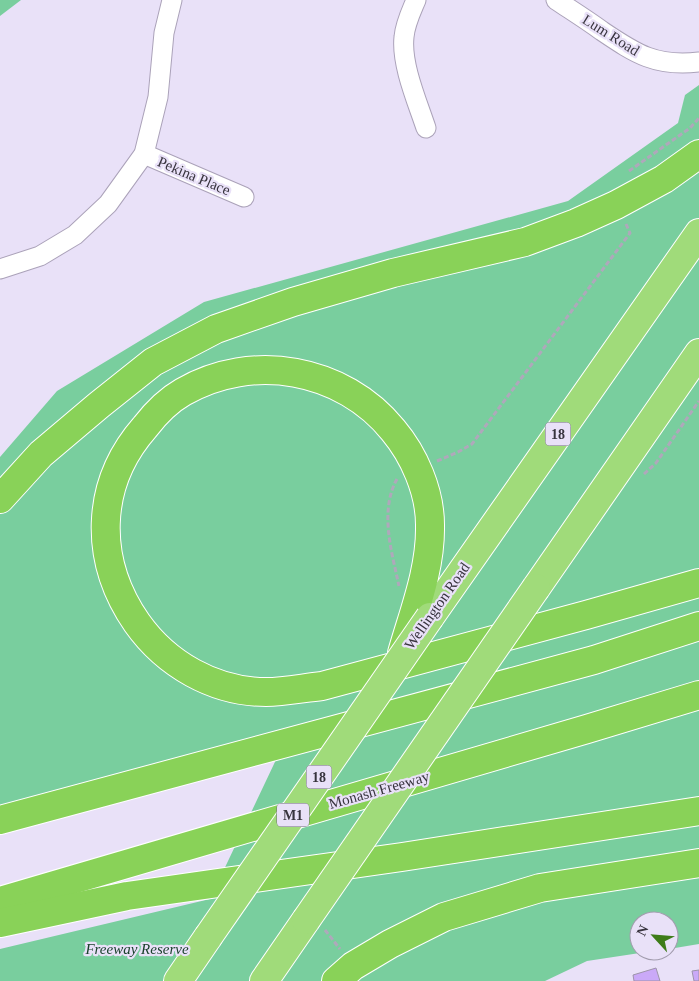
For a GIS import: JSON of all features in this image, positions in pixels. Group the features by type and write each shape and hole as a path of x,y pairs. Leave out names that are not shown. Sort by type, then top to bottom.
{"highway":[{"path":"0,498 41,454 153,362 216,328 293,302 393,273 525,242 576,223 616,205 664,179 699,154"},
{"name":"Wellington Road","path":"178,981 400,660 420,619 699,233"},
{"path":"264,981 699,353"},
{"path":"420,619 431,523 426,496 407,446 381,415 360,398 347,390 308,375 271,370 249,371 222,376 182,392 155,415 136,437 115,475 106,506 106,540 111,567 123,600 142,630 167,657 220,685 263,692 282,692 322,686 492,641 699,582"},
{"path":"0,820 585,663 699,626"},
{"name":"Monash Freeway","path":"0,901 586,730 699,695"},
{"path":"0,923 127,896 420,854 699,811"},
{"path":"336,981 353,966 390,944 444,917 540,888 699,863"}],"street":[{"path":"0,269 40,256 75,235 108,204 144,154 158,97 164,33 172,0"},
{"path":"416,0 406,26 404,52 426,128"},
{"name":"Lum Road","path":"556,0 632,51 668,63 699,62"},
{"name":"Pekina Place","path":"144,154 244,197"}],"path":[{"path":"622,176 690,128 699,118"},
{"path":"429,464 472,444 630,233 616,205"},
{"path":"398,479 394,486 389,506 389,532 399,589"}],"green space":[{"path":"0,0 21,0 0,16"},
{"name":"Freeway Reserve","path":"699,85 699,944 679,947 679,911 629,911 629,955 587,961 545,981 0,981 0,949 210,899 283,745 0,820 0,457 57,391 204,302 568,201 678,123 685,95"}],"building":[{"path":"656,968 660,981 634,981 633,975"},
{"path":"699,970 699,981 694,981 692,971"}]}
